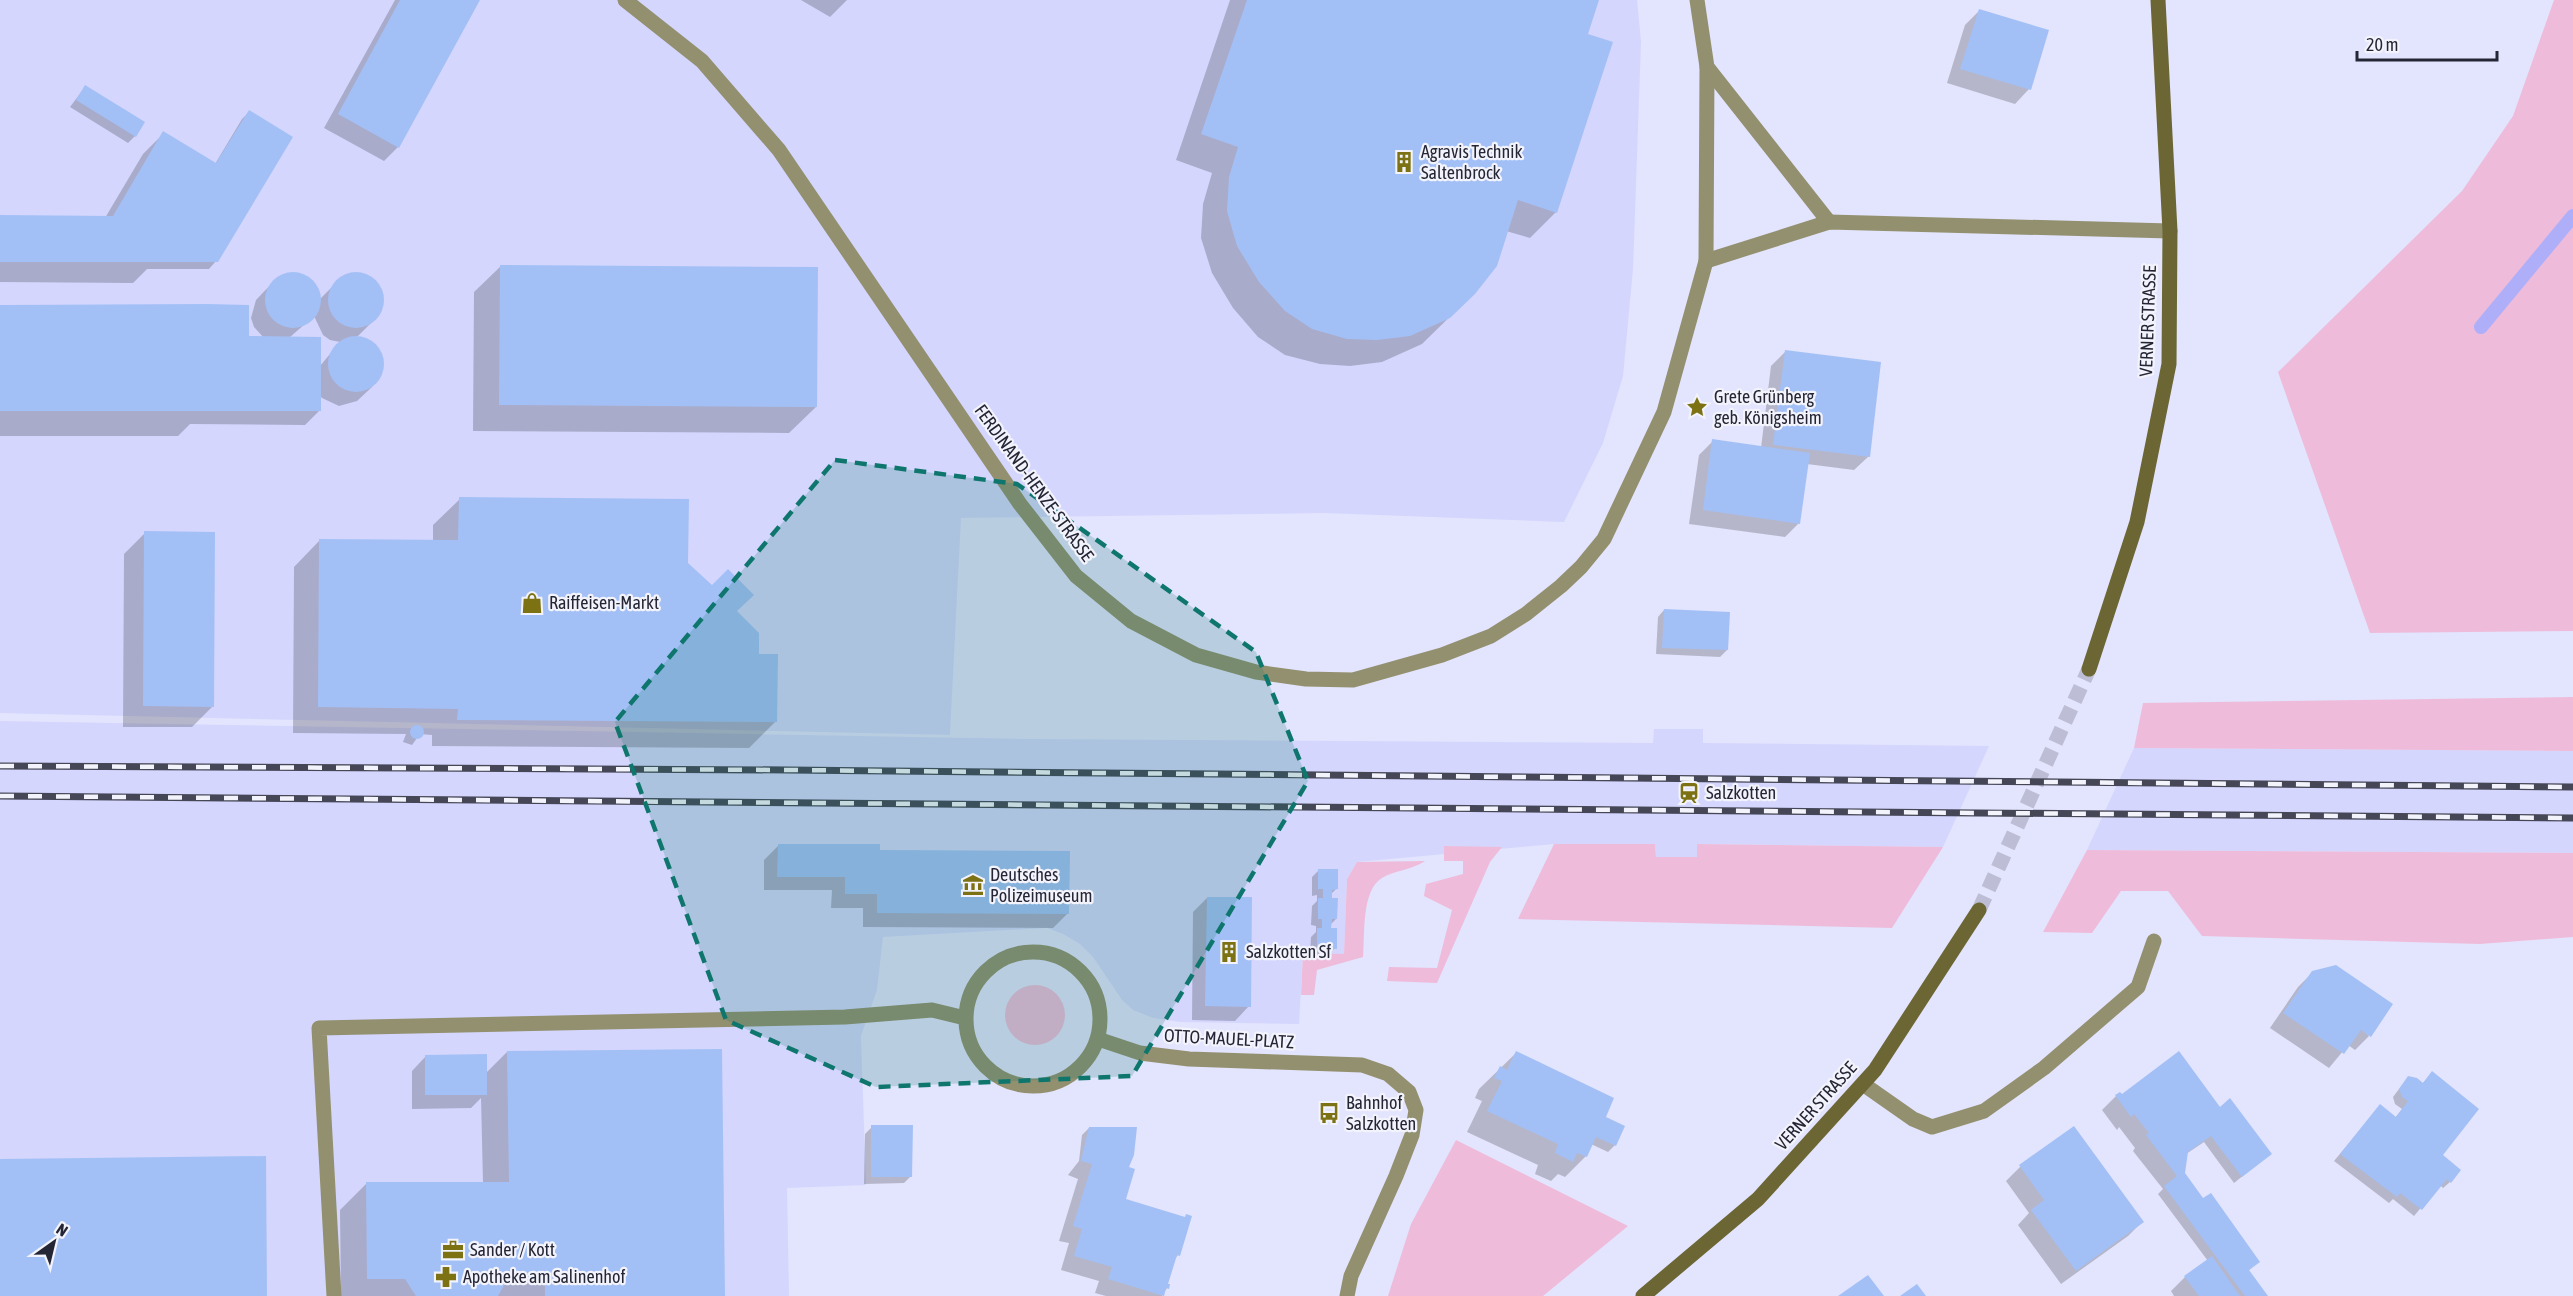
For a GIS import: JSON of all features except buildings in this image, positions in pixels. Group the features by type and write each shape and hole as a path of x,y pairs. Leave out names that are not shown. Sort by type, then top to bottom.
{"main road":[{"name":"VERNER STRASSE","path":"2089,669 2137,522 2169,364 2170,231 2158,0"},
{"name":"VERNER STRASSE","path":"1643,1296 1758,1199 1863,1084 1875,1070 1979,910"}],"street":[{"name":"FERDINAND-HENZE-STRASSE","path":"625,0 702,61 779,150 1020,504 1076,576 1131,621 1196,655 1256,672 1306,679 1353,680 1442,655 1491,636 1526,614 1561,586 1581,567 1604,539 1664,412 1706,261 1707,67"},
{"path":"1697,0 1707,67 1829,222"},
{"path":"1706,261 1829,222 2170,231"},
{"path":"1863,1084 1913,1119 1932,1127 1984,1111 2044,1068 2138,987 2154,941"},
{"path":"1032,952 1052,954 1071,963 1087,978 1097,997 1100,1018 1098,1039 1089,1058 1074,1074 1055,1083 1034,1087 1012,1084 993,1074 978,1059 969,1040 965,1018 969,998 978,980 993,965 1011,956 1032,952"},
{"path":"334,1296 319,1028 844,1017 932,1010 965,1018"},
{"name":"OTTO-MAUEL-PLATZ","path":"1098,1039 1140,1053 1190,1059 1362,1065 1388,1074 1408,1092 1416,1110 1412,1135 1351,1276 1347,1296"}],"highlighted area":[{"path":"835,460 1017,484 1256,652 1308,781 1132,1076 876,1087 726,1020 615,722"}],"shaded area":[{"path":"0,0 1637,0 1641,42 1633,269 1623,376 1603,443 1564,522 1325,513 961,518 950,735 0,713"},
{"path":"2554,0 2573,0 2573,631 2370,633 2278,372 2462,191 2513,116"},
{"path":"2573,697 2573,751 2134,748 2143,703"},
{"path":"0,721 1037,739 1653,743 1654,729 1703,729 1703,743 1989,746 1943,847 1697,844 1697,857 1656,857 1655,844 1554,844 1357,862 1347,879 1344,955 1303,953 1299,1024 1181,1022 1153,1018 1133,1010 1122,1000 1093,957 1080,944 1047,928 883,937 877,990 861,1036 866,1185 787,1188 789,1296 0,1296"},
{"path":"2134,748 2573,751 2573,853 2087,850"},
{"path":"1554,844 1655,844 1656,857 1697,857 1697,844 1943,847 1892,928 1518,919"},
{"path":"1444,846 1502,847 1490,862 1437,983 1387,981 1389,967 1437,968 1452,910 1424,896 1426,884 1463,874 1463,861 1444,861"},
{"path":"2087,850 2573,853 2573,937 2480,944 2202,936 2168,891 2121,891 2092,933 2043,932"},
{"path":"1425,861 1387,875 1375,884 1370,892 1365,914 1363,957 1317,970 1314,995 1301,995 1303,953 1344,954 1347,879 1357,862"},
{"path":"1035,985 1052,990 1060,998 1065,1015 1060,1032 1052,1040 1035,1045 1018,1040 1010,1032 1005,1015 1010,998 1018,990"},
{"path":"1456,1140 1628,1226 1543,1296 1388,1296 1411,1224"}],"waterway":[{"path":"2481,327 2573,216"}],"tunnel":[{"path":"1979,910 2089,669"}],"railway":[{"path":"0,766 788,770 2573,787"},
{"path":"0,796 2573,818"}],"place":[{"name":"Agravis Technik Saltenbrock","path":"1404,162"},
{"name":"Grete Grünberg geb. Königsheim","path":"1697,407"},
{"name":"Raiffeisen-Markt","path":"532,603"},
{"name":"Salzkotten","path":"1689,793"},
{"name":"Deutsches Polizeimuseum","path":"973,885"},
{"name":"Salzkotten Sf","path":"1229,952"},
{"name":"Bahnhof Salzkotten","path":"1329,1113"},
{"name":"Sander / Kott","path":"453,1250"},
{"name":"Apotheke am Salinenhof","path":"446,1277"}]}
